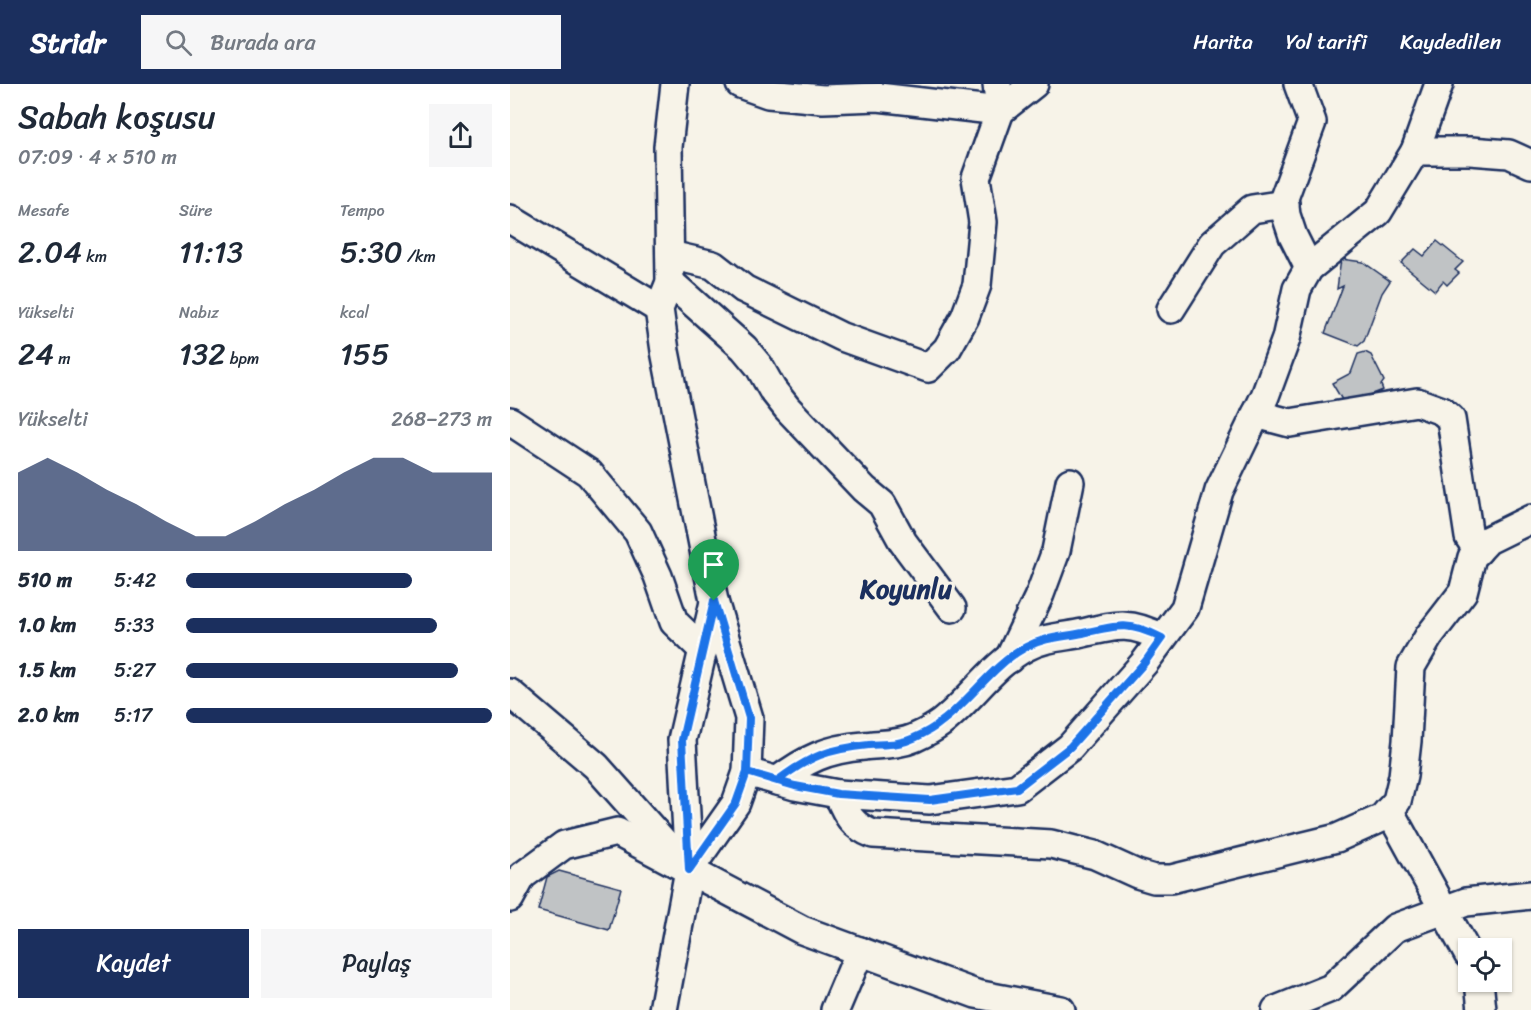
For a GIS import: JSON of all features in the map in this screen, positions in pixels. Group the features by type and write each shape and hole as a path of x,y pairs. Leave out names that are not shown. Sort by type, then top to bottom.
{"street":[{"path":"675,84 668,147 670,282 659,309 665,351 714,601 749,718 747,772 736,803 689,870"},
{"path":"740,84 768,94 791,90 823,99 877,90 1000,111 1034,84"},
{"path":"670,255 713,264 744,289 842,337 928,368 952,341 965,317 977,285 983,222 976,178 1000,111 997,84"},
{"path":"1298,84 1312,122 1284,198 1286,215 1293,236 1309,268"},
{"path":"747,772 838,794 930,800 1017,788 1070,747 1145,662 1185,608 1220,491 1256,414 1286,339 1297,289 1309,268 1378,212 1415,151 1439,84"},
{"path":"1415,151 1509,154 1531,164"},
{"path":"1171,309 1212,244 1252,209 1285,204"},
{"path":"510,219 659,309"},
{"path":"670,282 744,348 787,408 864,489 882,504 903,542 952,608"},
{"path":"1256,414 1290,423 1418,402 1442,411 1451,419 1469,537 1478,551"},
{"path":"510,421 589,473 638,532 658,576 674,622 703,650"},
{"path":"1009,659 1040,594 1056,551 1070,482"},
{"path":"838,794 846,814 859,828 873,834 1051,844 1075,848 1154,879 1171,879 1337,838 1382,818 1396,801 1403,776 1407,741 1411,667 1429,636 1463,592 1472,557 1488,540 1531,519"},
{"path":"663,1010 689,870 682,740 714,601"},
{"path":"777,781 818,755 856,747 895,744 910,740 930,730 942,722 993,671 1026,647 1048,638 1117,625 1133,626 1162,638"},
{"path":"510,693 596,766 689,870"},
{"path":"1389,810 1460,938"},
{"path":"510,898 522,876 564,845 617,832 802,930 976,994 1061,1010"},
{"path":"1276,1010 1331,988 1395,928 1466,902 1531,895"},
{"path":"835,1010 860,951"},
{"path":"1480,992 1482,1010"}],"building":[{"path":"1437,241 1463,262 1455,270 1459,273 1447,285 1443,281 1435,291 1401,263 1415,249 1424,256"},
{"path":"1341,259 1363,262 1390,281 1382,293 1364,341 1358,346 1325,333 1343,286 1337,289"},
{"path":"1365,352 1371,355 1384,381 1381,385 1383,390 1345,405 1332,383 1351,373 1358,354"},
{"path":"559,871 621,888 609,930 538,910 547,877"}],"district":[{"name":"Koyunlu","path":"906,589"}],"route":[{"path":"714,601 682,740 689,870 736,803 747,772 795,786 838,794 930,800 1017,788 1070,747 1145,662 1162,638 1133,626 1117,625 1048,638 1026,647 993,671 957,708 930,730 910,740 895,744 856,747 818,755 799,765 777,781 747,772 749,718 714,601"}]}
